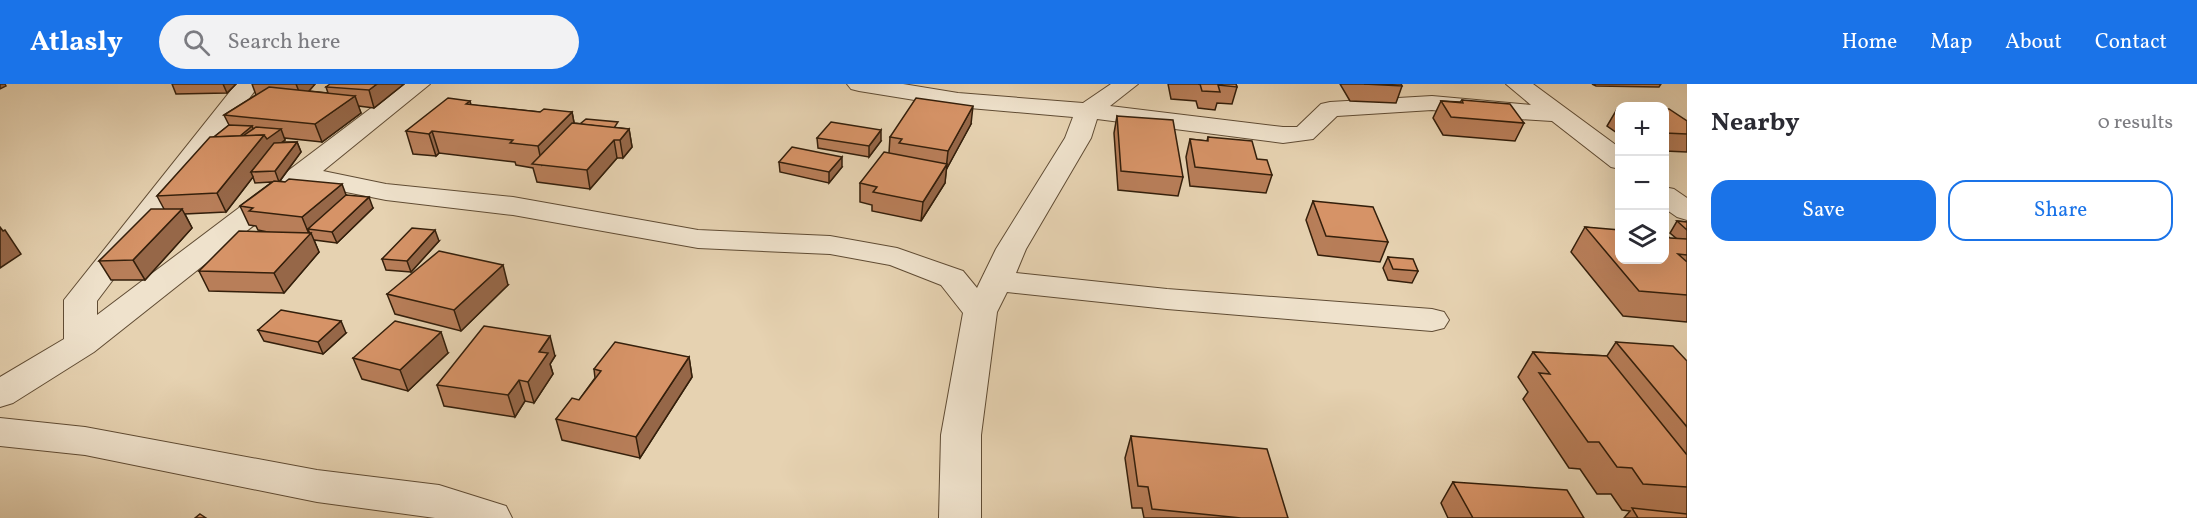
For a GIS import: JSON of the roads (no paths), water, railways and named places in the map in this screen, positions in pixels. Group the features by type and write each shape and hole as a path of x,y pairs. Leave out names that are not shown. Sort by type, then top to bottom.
{"street":[{"path":"82,344 80,300 248,84"},
{"path":"0,394 82,344 418,84"},
{"path":"859,84 958,100 1089,111 1283,135 1304,134 1330,109 1432,104 1556,114"},
{"path":"960,518 961,435 980,312 1011,249 1078,138 1089,111 1126,84"},
{"path":"1528,86 1556,114 1615,157"},
{"path":"301,175 386,192 513,206 698,239 830,245 897,257 952,278 980,312"},
{"path":"1669,198 1687,212"},
{"path":"997,281 1167,299 1432,320"},
{"path":"0,432 85,441 317,486 439,502 491,518"}]}
